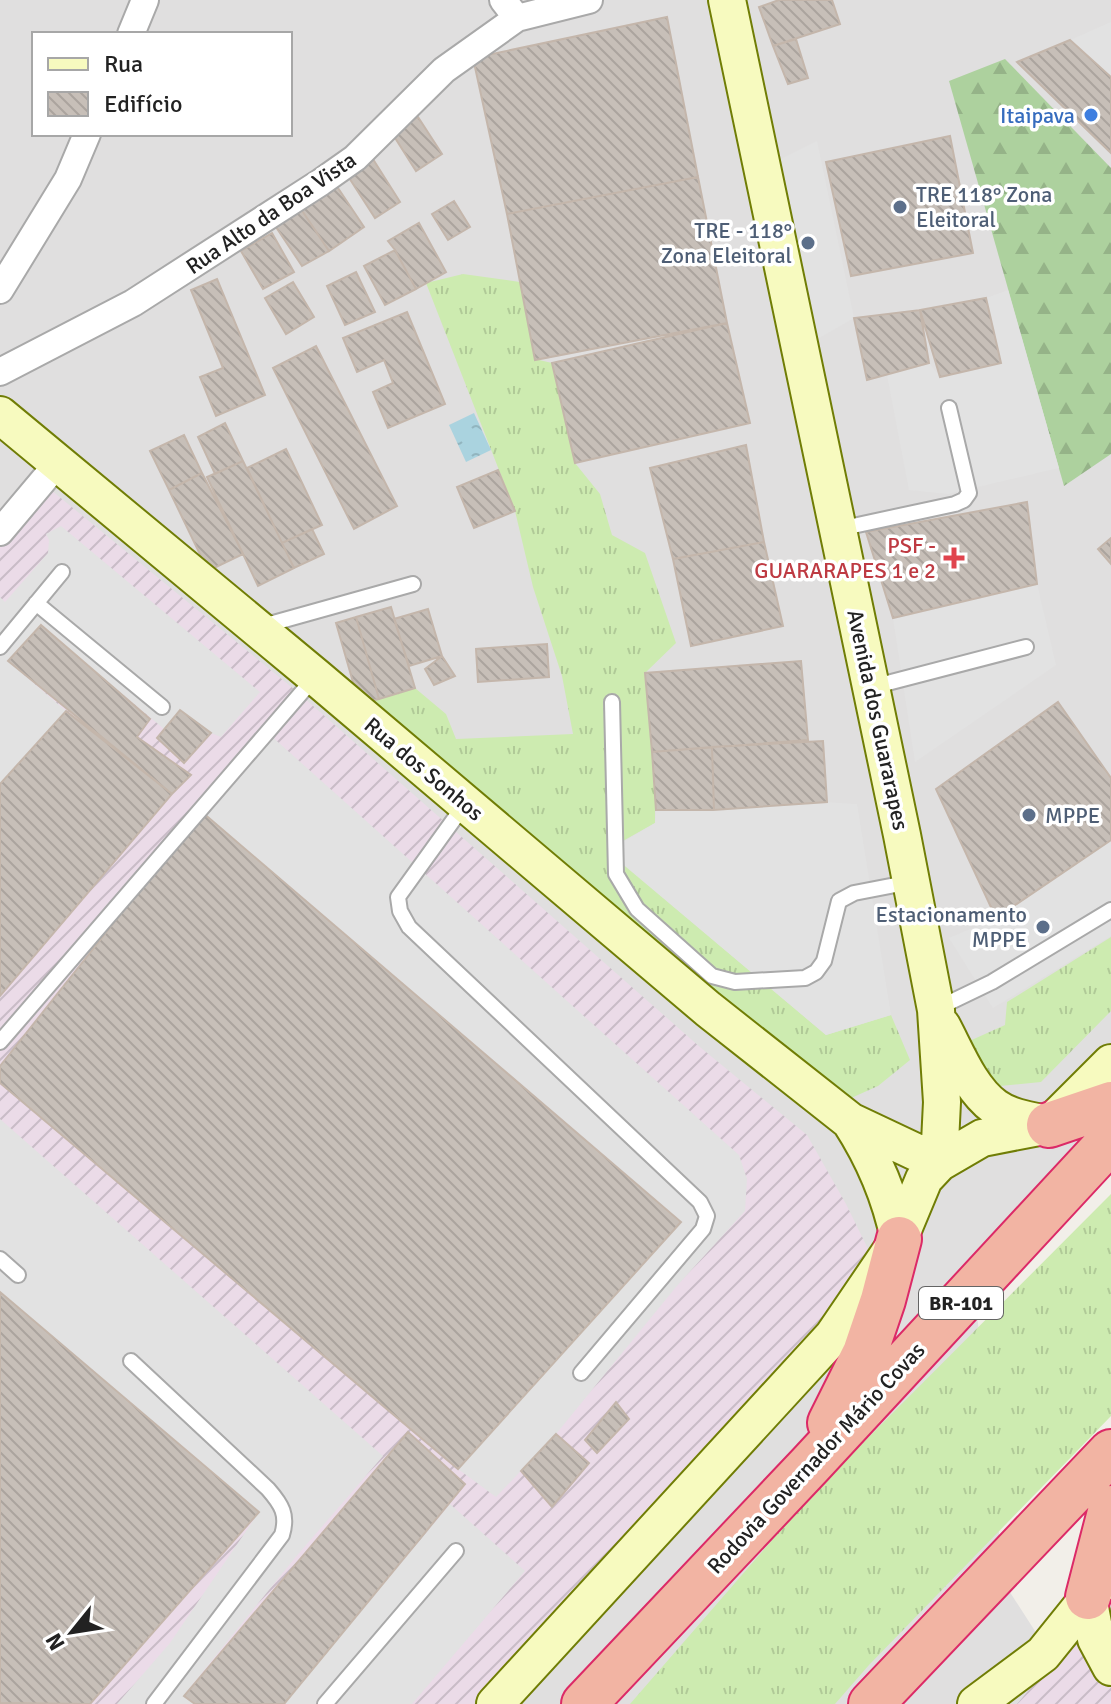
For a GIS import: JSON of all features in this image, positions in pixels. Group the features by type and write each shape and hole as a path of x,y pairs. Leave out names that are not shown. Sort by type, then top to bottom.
{"highway":[{"path":"1049,1125 1111,1104"},
{"name":"Rodovia Governador Mário Covas","path":"584,1704 1111,1140"},
{"path":"810,1465 865,1353 899,1239"},
{"path":"871,1704 1111,1452"},
{"path":"1099,1584 1111,1508"}],"main road":[{"name":"Avenida dos Guararapes","path":"727,0 872,687 936,1014 942,1102 939,1163"},
{"name":"Rua dos Sonhos","path":"0,415 708,1009 850,1121 939,1163"},
{"name":"Avenida dos Guararapes","path":"936,1014 978,1090 988,1101 1016,1117 1049,1125"},
{"path":"495,1704 833,1336 899,1239 924,1179 939,1163 982,1138 1049,1125 1111,1063"},
{"name":"Rua dos Sonhos","path":"850,1121 874,1160 886,1188 899,1239"},
{"path":"1099,1584 1096,1639 1111,1667"},
{"path":"976,1704 1043,1654 1099,1584"}],"street":[{"path":"132,32 145,0"},
{"path":"510,9 589,0"},
{"name":"Rua Alto da Boa Vista","path":"0,372 133,303 283,208 355,158 510,9"},
{"path":"0,290 68,179 86,136"},
{"path":"0,532 58,463"}],"lane":[{"path":"839,529 964,500 969,493 949,408"},
{"path":"0,647 62,572"},
{"path":"256,628 413,584"},
{"path":"36,603 162,707"},
{"path":"872,687 1026,647"},
{"path":"0,1042 316,677"},
{"path":"612,702 616,874 637,909 712,976 735,982 805,978 816,972 824,961 839,901 854,893 911,882"},
{"path":"465,804 398,897 400,911 409,927 700,1202 707,1216 703,1229 581,1373"},
{"path":"936,1014 1111,910"},
{"path":"0,1259 18,1275"},
{"path":"131,1361 268,1489 282,1505 286,1522 282,1535 154,1704"},
{"path":"325,1704 456,1551"}],"shaded area":[{"path":"0,0 1111,0 1111,1103 974,1284 1004,1583 1082,1704 0,1704"},
{"path":"1111,22 1111,77 1070,40"},
{"name":"TRE - 118° Zona Eleitoral","path":"817,141 854,318 798,350 763,168"},
{"path":"1008,290 1059,468 948,494 909,490 887,375 929,363 940,377 1001,363 986,298"},
{"path":"40,481 295,690 701,1048 807,1135 869,1251 863,1269 850,1290 481,1704 0,1704 0,530"},
{"path":"61,526 260,692 221,737 180,710 164,729 41,626 8,661 66,711 0,784 0,597 5,602 48,553 46,534"},
{"path":"1037,584 1056,665 915,762 893,618"},
{"path":"269,734 739,1155 747,1179 745,1211 676,1287 556,1434 496,1497 458,1469 202,812"},
{"path":"827,802 857,804 891,1015 826,1035 607,851 655,823 656,810 714,810"},
{"name":"Estacionamento MPPE","path":"1111,840 1111,936 993,1008 949,938 996,918"},
{"path":"0,1119 383,1456 294,1559 184,1695 195,1704 117,1704 170,1643 259,1512 0,1292"},
{"path":"450,1504 525,1571 412,1704 284,1704"},
{"path":"1111,1593 1111,1704 1017,1704"}],"green space":[{"path":"1005,59 1111,168 1111,454 1064,486 949,81"},
{"path":"463,274 520,282 535,359 552,363 575,463 600,494 612,535 645,553 676,643 645,673 655,783 655,823 607,850 826,1035 891,1015 910,1060 878,1086 840,1103 359,703 415,688 446,714 456,739 573,734 562,676 533,587 515,511 426,283"},
{"path":"1111,937 1111,1011 1041,1082 1000,1086 965,1043 1005,1025 1007,1002"},
{"path":"1111,1194 1111,1416 869,1665 835,1704 630,1704 812,1494"}],"water":[{"path":"474,413 491,450 466,462 449,425"}],"building":[{"path":"779,0 832,0 840,24 773,46 759,7"},
{"path":"667,17 698,177 507,214 473,58"},
{"path":"796,39 808,78 788,84 773,46"},
{"name":"Itaipava","path":"1070,40 1111,77 1111,153 1017,62"},
{"path":"418,117 442,154 416,171 392,133"},
{"name":"TRE 118° Zona Eleitoral","path":"950,136 973,253 851,276 826,162"},
{"path":"371,156 400,202 375,218 346,173"},
{"path":"698,177 727,323 535,360 507,214"},
{"path":"336,185 364,227 329,251 301,209"},
{"path":"454,201 470,227 448,240 432,214"},
{"path":"301,209 329,251 302,266 276,227"},
{"path":"419,223 446,272 416,289 388,241"},
{"path":"272,233 294,272 263,289 241,251"},
{"path":"395,250 416,289 385,305 364,266"},
{"path":"356,272 375,312 345,325 327,286"},
{"path":"217,279 265,395 216,416 200,377 223,368 191,290"},
{"path":"293,282 314,317 286,334 265,298"},
{"path":"986,298 1001,363 940,377 920,310"},
{"path":"920,310 929,363 867,380 854,318"},
{"path":"407,312 445,404 388,428 373,392 393,383 384,360 357,372 343,338"},
{"path":"727,323 750,423 575,463 552,363"},
{"path":"316,346 397,506 354,529 273,368"},
{"path":"225,423 243,461 215,474 198,437"},
{"path":"184,435 202,473 169,490 150,451"},
{"path":"746,445 764,542 673,559 650,468"},
{"path":"286,449 322,525 282,543 247,468"},
{"path":"243,461 294,568 258,586 207,477"},
{"path":"498,470 515,511 474,528 457,487"},
{"path":"202,473 243,554 208,571 169,490"},
{"name":"PSF - GUARARAPES 1 e 2","path":"1027,502 1037,584 893,618 866,532"},
{"path":"312,529 324,554 294,568 282,543"},
{"path":"1111,538 1111,564 1098,549"},
{"path":"764,542 783,626 691,646 673,559"},
{"path":"391,607 415,688 379,699 356,617"},
{"path":"428,609 442,656 409,666 394,619"},
{"path":"356,617 379,699 359,703 336,623"},
{"path":"41,625 150,719 137,737 191,775 172,794 8,661"},
{"path":"547,644 549,677 478,682 476,649"},
{"path":"442,656 455,676 434,685 425,669"},
{"path":"801,661 808,740 652,752 645,673"},
{"name":"MPPE","path":"1058,702 1111,778 1111,840 996,918 936,789"},
{"path":"180,710 211,733 184,763 157,738"},
{"path":"66,711 172,794 0,996 0,784"},
{"path":"823,741 827,802 714,810 712,747"},
{"path":"712,747 714,810 656,810 652,752"},
{"path":"202,812 681,1222 458,1469 0,1083 0,1066"},
{"path":"0,1292 259,1512 90,1704 0,1703"},
{"path":"616,1402 629,1419 597,1453 585,1440"},
{"path":"408,1432 465,1484 284,1704 195,1704 184,1696"},
{"path":"556,1434 589,1463 552,1507 521,1471"}],"place":[{"name":"Itaipava","path":"1091,115"},
{"name":"TRE 118° Zona Eleitoral","path":"900,207"},
{"name":"TRE - 118° Zona Eleitoral","path":"808,243"},
{"name":"PSF - GUARARAPES 1 e 2","path":"954,558"},
{"name":"MPPE","path":"1029,815"},
{"name":"Estacionamento MPPE","path":"1043,927"}]}
